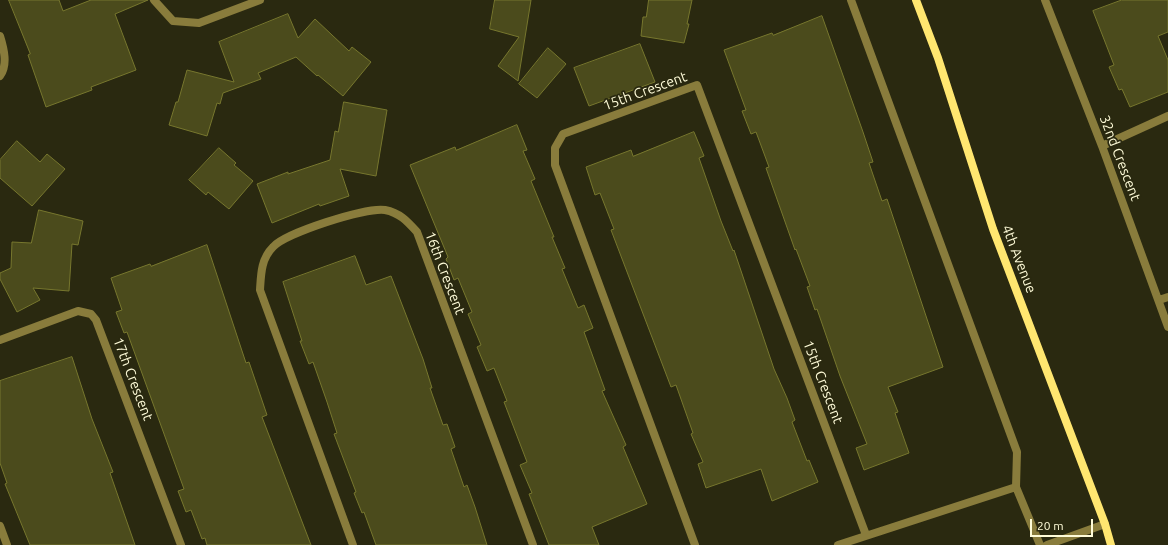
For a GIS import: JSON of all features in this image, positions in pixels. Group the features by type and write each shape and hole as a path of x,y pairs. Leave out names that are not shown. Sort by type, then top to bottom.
{"street":[{"path":"154,0 172,21 199,23 260,0"},
{"path":"851,0 1017,452 1016,487 1040,545"},
{"name":"4th Avenue","path":"916,0 940,66 993,229 1105,524 1111,545"},
{"name":"32nd Crescent","path":"1045,0 1102,146 1168,327"},
{"path":"0,36 5,58 4,71 0,76"},
{"name":"15th Crescent","path":"695,545 555,165 554,148 563,134 697,85 866,535"},
{"path":"1102,146 1168,116"},
{"name":"16th Crescent","path":"353,545 260,290 262,264 273,246 294,233 363,213 384,210 403,216 417,232 533,545"},
{"path":"1159,300 1168,297"},
{"name":"17th Crescent","path":"0,340 78,311 91,314 98,326 181,545"},
{"path":"838,545 1016,487"},
{"path":"1047,545 1105,524"},
{"path":"0,526 7,545"}],"building":[{"path":"9,0 59,0 63,11 91,0 148,0 115,14 136,70 91,87 92,90 46,107 28,55 30,54"},
{"path":"495,0 531,0 518,81 498,66 519,37 490,29"},
{"path":"649,0 692,0 687,24 689,24 684,43 641,36 643,17 646,17"},
{"path":"1122,0 1168,0 1168,32 1158,36 1168,60 1168,92 1130,107 1122,89 1119,90 1109,67 1114,65 1093,11"},
{"path":"288,14 298,38 315,19 349,51 352,47 371,62 343,96 318,75 317,76 296,57 258,73 261,79 223,93 220,104 217,103 207,136 169,125 176,102 178,102 187,70 234,82 219,42"},
{"path":"822,16 873,162 869,163 882,201 887,199 943,367 888,387 898,412 895,413 909,453 864,470 856,448 867,444 840,376 817,309 815,310 807,287 810,286 796,249 795,250 766,168 769,167 756,132 751,134 742,111 746,110 724,50 772,33 773,35"},
{"path":"640,44 655,82 589,106 574,68"},
{"path":"548,48 566,64 537,98 519,84"},
{"path":"344,102 387,110 376,176 340,169 349,196 320,206 319,204 272,223 257,184 288,172 288,174 330,160 335,131 338,132"},
{"path":"517,125 527,150 523,151 535,179 531,181 565,268 562,269 578,308 584,305 593,328 584,332 605,390 602,391 626,445 623,447 647,504 592,527 599,545 549,545 529,494 532,493 520,465 527,462 504,402 507,401 494,368 487,371 477,347 481,345 468,314 472,312 458,278 454,280 446,259 448,257 410,165 455,147 456,150"},
{"path":"694,132 704,156 699,158 721,221 733,251 734,250 774,369 795,420 792,422 807,461 809,460 818,482 772,501 761,469 706,488 698,464 703,462 691,434 693,433 676,385 671,387 611,230 614,229 600,193 595,195 586,167 631,150 633,156"},
{"path":"17,141 40,162 47,154 65,169 32,206 0,178 0,160"},
{"path":"219,148 236,163 234,165 253,181 229,209 208,192 206,195 189,180"},
{"path":"39,210 83,221 78,245 72,244 69,291 33,288 40,300 17,312 0,279 0,273 11,268 12,242 31,243"},
{"path":"207,245 246,363 249,362 267,415 262,417 311,545 207,545 205,538 202,539 191,510 186,512 178,491 184,489 127,332 124,333 116,312 122,310 111,278 150,264 151,266"},
{"path":"355,256 366,285 391,276 423,359 432,388 430,388 443,425 447,424 455,447 451,449 464,487 467,485 487,545 376,545 364,512 362,513 354,493 356,492 334,434 337,433 313,362 309,364 300,341 302,341 283,282"},
{"path":"72,357 92,419 113,472 110,473 135,545 30,545 5,484 7,483 0,463 0,381"}]}
